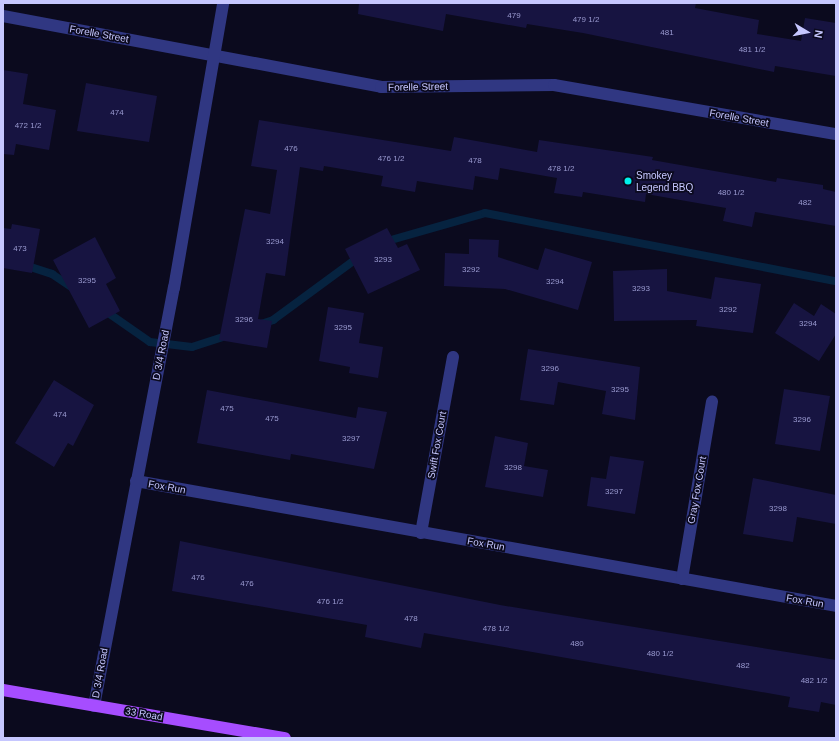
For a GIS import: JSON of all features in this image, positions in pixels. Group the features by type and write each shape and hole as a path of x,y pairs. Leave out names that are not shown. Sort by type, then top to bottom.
{"main road":[{"name":"33 Road","path":"3,690 285,738"}],"street":[{"name":"D 3/4 Road","path":"94,706 215,54 223,3"},
{"name":"Forelle Street","path":"3,16 215,54 381,87 554,85 836,134"},
{"name":"Swift Fox Court","path":"421,533 453,356"},
{"name":"Gray Fox Court","path":"682,579 712,402"},
{"name":"Fox Run","path":"136,481 836,606"}],"building":[{"path":"359,3 696,3 695,8 759,20 757,34 801,41 805,18 836,23 836,76 775,66 774,72 583,33 527,24 526,28 446,14 443,31 358,14"},
{"path":"3,70 28,74 23,104 56,110 49,150 16,144 14,155 3,154"},
{"path":"86,83 157,96 149,142 77,131"},
{"path":"259,120 451,151 454,137 537,152 539,140 653,157 652,160 776,182 777,178 823,185 823,189 836,192 836,226 755,212 752,227 723,221 726,208 646,194 645,202 583,192 582,197 554,193 557,178 500,168 498,180 475,176 473,190 417,181 415,192 381,186 383,176 324,166 323,171 300,167 285,276 266,273 258,319 272,321 267,348 219,340 245,209 270,214 277,170 251,166"},
{"path":"12,224 40,229 32,273 3,268 3,228 11,229"},
{"path":"387,228 398,248 407,244 420,270 368,294 345,249"},
{"path":"95,237 116,278 106,284 120,311 89,328 53,260"},
{"path":"469,239 499,240 498,257 538,270 545,248 592,262 578,310 505,289 444,286 445,253 469,254"},
{"path":"667,269 667,291 711,299 715,277 761,284 753,333 696,326 697,320 614,321 613,271"},
{"path":"794,303 814,316 821,304 836,314 836,334 819,361 775,333"},
{"path":"328,307 364,313 359,343 383,347 378,378 349,373 350,367 319,361"},
{"path":"528,349 640,367 635,420 602,414 606,391 558,382 554,405 520,400"},
{"path":"54,380 94,405 73,446 68,443 54,467 15,443"},
{"path":"784,389 830,396 820,451 775,444"},
{"path":"207,390 356,418 358,407 387,412 374,469 291,454 290,460 197,443"},
{"path":"495,436 528,443 524,466 548,470 543,497 485,487"},
{"path":"610,456 644,461 635,514 587,506 591,477 606,479"},
{"path":"753,478 836,495 836,524 797,517 793,542 743,534"},
{"path":"180,541 500,605 836,660 836,705 821,702 819,712 788,707 790,697 424,633 421,648 365,637 367,625 172,591"}],"waterway":[{"path":"384,242 485,213 836,281"},
{"path":"261,324 273,320 360,256"},
{"path":"3,258 52,274 73,288"},
{"path":"104,310 150,342 192,347 229,335"}],"place":[{"name":"Smokey Legend BBQ","path":"628,181"}]}
